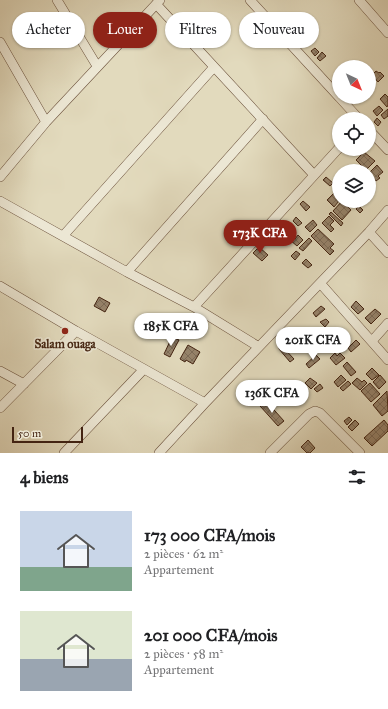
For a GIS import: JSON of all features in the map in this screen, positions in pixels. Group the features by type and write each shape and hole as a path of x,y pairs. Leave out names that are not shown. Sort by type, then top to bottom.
{"street":[{"path":"57,0 97,66"},
{"path":"250,0 332,89"},
{"path":"359,0 388,33"},
{"path":"0,177 46,122 158,2 214,67 314,175"},
{"path":"1,46 46,122"},
{"path":"63,236 214,67"},
{"path":"345,104 353,112"},
{"path":"127,272 263,120"},
{"path":"376,137 388,150"},
{"path":"194,307 332,156"},
{"path":"0,201 127,272 194,307 259,347"},
{"path":"159,453 369,232 388,210"},
{"path":"369,232 388,253"},
{"path":"320,283 388,360"},
{"path":"0,286 76,331 205,403"},
{"path":"372,341 388,323"},
{"path":"0,408 76,331"},
{"path":"64,453 144,369"},
{"path":"0,371 24,384"},
{"path":"270,453 309,414 315,411 320,413 360,453"}],"building":[{"path":"315,48 319,52 315,56 311,51"},
{"path":"322,52 326,56 320,61 317,58"},
{"path":"376,71 379,73 380,72 384,76 378,82 376,80"},
{"path":"385,94 388,97 387,107 380,99"},
{"path":"379,106 383,110 377,116 376,112 373,111"},
{"path":"388,109 388,116 384,119 381,115"},
{"path":"377,118 381,122 378,126 376,124"},
{"path":"360,156 369,156 375,161 372,164 360,164 356,160"},
{"path":"377,165 383,172 378,176 380,178 376,181"},
{"path":"326,177 332,182 332,184 330,186 323,180"},
{"path":"332,195 332,205 327,200"},
{"path":"303,201 310,207 306,211 300,204"},
{"path":"336,208 349,208 351,210 342,220 333,211"},
{"path":"361,208 363,210 360,213 356,209"},
{"path":"331,212 343,223 341,226 329,214"},
{"path":"329,216 334,221 330,225 334,229 331,232 322,223"},
{"path":"296,217 302,223 298,226 293,221"},
{"path":"313,220 317,225 310,232 305,227"},
{"path":"318,229 334,244 330,248 334,251 330,255 311,236"},
{"path":"298,235 303,240 297,246 290,240 293,237 295,239"},
{"path":"309,238 312,241 303,251 299,248"},
{"path":"259,247 268,255 262,261 253,253"},
{"path":"296,251 300,254 295,260 291,256"},
{"path":"306,259 312,265 308,268 302,263"},
{"path":"99,297 110,303 105,312 94,306"},
{"path":"356,301 364,309 358,314 351,307"},
{"path":"321,306 325,309 316,317 313,313"},
{"path":"375,309 381,314 371,324 365,318"},
{"path":"326,319 329,322 325,327 320,322"},
{"path":"172,337 179,340 170,357 164,354"},
{"path":"322,337 324,340 319,345 316,342"},
{"path":"356,340 360,344 351,352 348,348"},
{"path":"341,341 345,345 336,353 332,349"},
{"path":"280,344 294,359 290,362 279,349"},
{"path":"313,344 317,347 310,354 306,350"},
{"path":"188,345 200,352 193,364 186,360 185,362 180,359"},
{"path":"335,353 337,356 340,353 345,358 336,365 330,358"},
{"path":"316,355 320,359 309,368 306,364"},
{"path":"347,362 356,372 351,376 343,366"},
{"path":"372,368 379,375 372,380 366,374"},
{"path":"341,375 346,380 338,387 334,382"},
{"path":"380,375 386,382 379,389 373,382"},
{"path":"310,378 317,383 311,389 305,383"},
{"path":"357,378 362,382 364,380 367,383 360,390 352,383"},
{"path":"348,381 351,384 343,391 340,388"},
{"path":"370,383 380,394 371,402 361,391"},
{"path":"320,384 323,388 317,392 314,389"},
{"path":"387,391 388,411 382,416 373,405"},
{"path":"266,401 284,421 278,426 260,406"},
{"path":"349,417 352,420 347,425 344,421"},
{"path":"355,420 359,424 352,431 348,427"},
{"path":"384,420 388,425 388,431 372,446 364,438"},
{"path":"308,440 315,448 310,453 307,453 301,447"}],"place":[{"name":"Salam ouaga","path":"65,331"}]}
